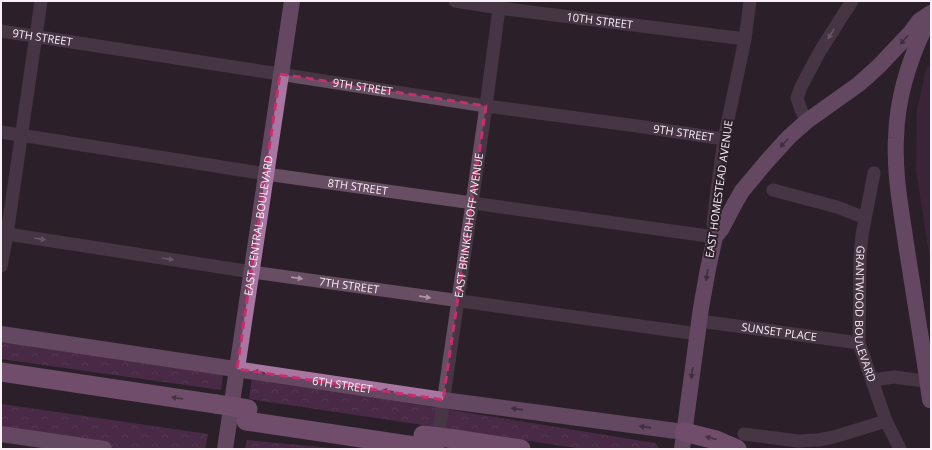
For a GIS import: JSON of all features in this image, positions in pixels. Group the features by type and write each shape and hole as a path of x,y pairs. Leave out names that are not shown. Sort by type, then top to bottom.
{"highway":[{"path":"1,372 215,410 429,445 455,439 521,449"},
{"path":"1,385 215,410"},
{"path":"683,441 716,440 740,442"}],"main road":[{"name":"EAST CENTRAL BOULEVARD","path":"225,449 292,1"},
{"path":"715,237 722,228 742,191 789,137 807,121 852,89 874,71 911,32 919,21 931,14"},
{"path":"930,403 898,194 896,138 898,114 904,81 916,47 931,14"},
{"name":"EAST HOMESTEAD AVENUE","path":"683,441 708,269 715,237"},
{"name":"6TH STREET","path":"1,334 444,400 683,441"},
{"path":"1,434 104,449"}],"street":[{"path":"1,266 4,233 21,135 40,1"},
{"name":"10TH STREET","path":"455,1 500,4 745,39"},
{"name":"EAST HOMESTEAD AVENUE","path":"715,237 713,223 724,139 745,39 750,1"},
{"path":"807,121 797,98 801,87 820,51 852,1"},
{"name":"EAST BRINKERHOFF AVENUE","path":"429,445 444,400 500,4"},
{"name":"9TH STREET","path":"1,31 486,106 724,139"},
{"name":"8TH STREET","path":"1,132 266,174 715,237"},
{"name":"GRANTWOOD BOULEVARD","path":"874,173 862,235 860,256 859,343 886,421 900,449"},
{"path":"773,190 837,207 866,218"},
{"name":"7TH STREET","path":"4,233 252,272 458,301 699,328"},
{"name":"SUNSET PLACE","path":"699,328 859,343"},
{"path":"873,380 894,377 931,382"},
{"path":"740,442 818,440 834,437 886,421"}],"highlighted area":[{"path":"280,74 486,106 443,400 237,369"}],"shaded area":[{"path":"931,64 931,266 916,170 917,110 926,69"}],"green space":[{"path":"1,342 223,374 221,390 1,359"},
{"path":"252,378 655,443 660,449 583,449 249,399"},
{"path":"1,404 208,434 205,449 97,449 1,434"},
{"path":"247,440 341,449 245,449"}]}
